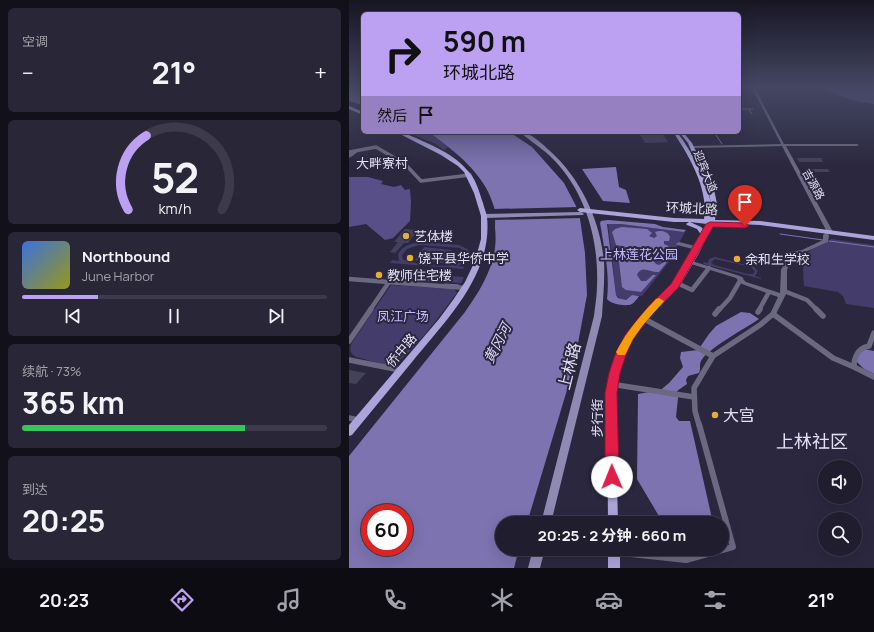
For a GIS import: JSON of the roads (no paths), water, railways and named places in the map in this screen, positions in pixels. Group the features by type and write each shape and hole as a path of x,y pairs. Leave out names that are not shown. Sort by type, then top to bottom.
{"main road":[{"path":"403,134 422,142 454,162 466,172 483,205 483,214"},
{"name":"上林路","path":"526,134 533,138 564,167 576,184 591,213 599,253 601,282 597,316 548,516"},
{"name":"迎宾大道","path":"678,134 683,138"},
{"name":"迎宾大道","path":"682,134 711,189 713,196 713,219 709,223"},
{"name":"迎宾大道","path":"691,151 705,189 709,223"},
{"path":"686,222 701,218 708,211"},
{"name":"环城北路","path":"483,214 581,212 686,222 758,226 874,238"},
{"name":"侨中路","path":"349,432 451,309 466,288 472,277 482,249 483,214"},
{"path":"686,222 699,228 705,236"},
{"name":"步行街","path":"616,516 610,415 611,393 618,361 629,338 651,309 675,286 705,236 709,223"},
{"name":"环城北路","path":"827,233 874,242"},
{"path":"534,568 537,556"},
{"path":"614,568 616,556"}],"street":[{"path":"766,114 783,145"},
{"path":"691,151 783,145 857,145"},
{"name":"吉源路","path":"783,145 827,233"},
{"path":"349,152 376,147 405,164 421,181 470,175"},
{"path":"349,156 356,151"},
{"path":"724,516 695,411 694,388 711,355 760,325 773,314 783,294 784,270 792,253 803,251 826,241 827,233"},
{"path":"679,244 697,248"},
{"path":"693,263 738,277 743,283 769,292 807,300 823,316"},
{"path":"679,284 693,290 709,268"},
{"path":"349,279 466,288"},
{"path":"715,314 730,298 741,280"},
{"path":"349,341 389,282"},
{"path":"758,312 769,292"},
{"path":"773,314 833,358 874,377"},
{"path":"648,321 711,355"},
{"path":"854,367 854,359 857,353 863,347 871,347 874,332"},
{"path":"349,360 400,370"},
{"path":"617,385 694,397"},
{"path":"349,418 359,420"},
{"path":"729,533 733,547 729,548"},
{"path":"655,556 686,560 700,556"}],"water":[{"name":"黄冈河","path":"431,134 512,134 532,147 564,183 576,206 580,219 585,253 587,295 573,370 529,516 495,516 495,556 517,556 514,568 349,568 349,456 465,312 485,280 491,264 496,240 494,207 489,193 483,183 468,164"},
{"path":"616,167 619,187 626,190 630,203 603,201 582,169"},
{"path":"608,220 655,224 663,227 686,230 684,232 621,224 607,224 616,295 618,298 626,300 632,295 639,296 634,303 630,305 615,304 607,299 607,270 600,223 601,221"},
{"name":"上林莲花公园","path":"622,227 647,229 652,233 649,236 654,238 657,236 655,232 659,231 666,232 670,237 669,241 664,241 664,244 668,246 671,253 645,256 650,257 656,264 659,265 666,261 666,256 669,256 666,262 659,272 644,269 639,272 637,275 641,281 646,281 653,275 656,275 641,292 626,290 622,287 618,253 622,251 622,246 616,245 612,232 615,229"},
{"path":"741,312 750,313 759,319 727,339 705,356 701,361 699,373 688,376 686,380 687,384 677,391 678,398 676,417 679,421 690,421 711,516 659,516 637,479 638,394 649,392 657,393 669,383 683,367 680,358 681,352 698,350 716,326"},
{"path":"864,349 874,351 874,374 864,369 856,361 856,357"}],"waterway":[{"path":"715,134 722,144"},
{"path":"780,234 823,240"},
{"path":"829,241 874,247"},
{"path":"445,284 459,285"}],"place":[{"name":"艺体楼","path":"406,236"},
{"name":"饶平县华侨中学","path":"410,258"},
{"name":"余和生学校","path":"737,259"},
{"name":"教师住宅楼","path":"379,275"},
{"name":"大宫","path":"715,415"}],"district":[{"name":"大畔寮村","path":"382,163"},
{"name":"上林社区","path":"812,441"}],"park label":[{"name":"凤江广场","path":"403,316"}]}
